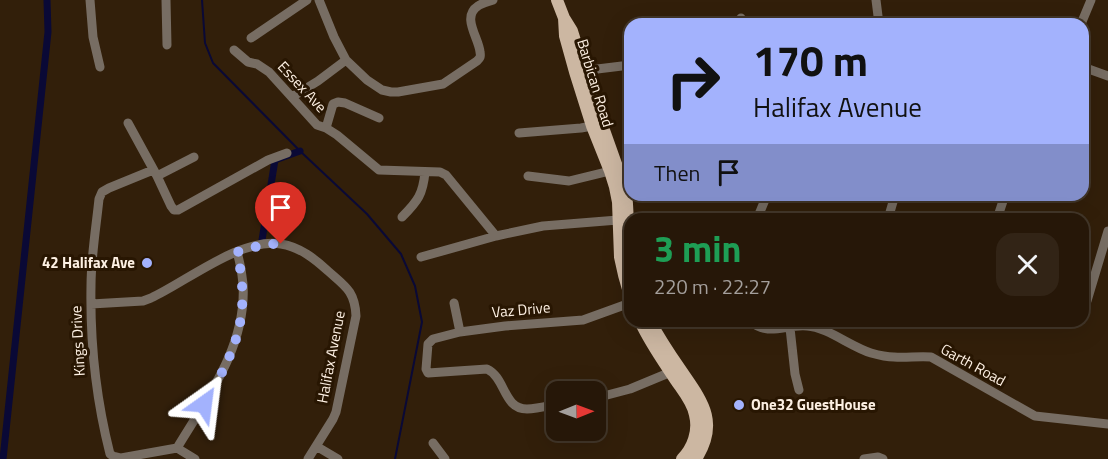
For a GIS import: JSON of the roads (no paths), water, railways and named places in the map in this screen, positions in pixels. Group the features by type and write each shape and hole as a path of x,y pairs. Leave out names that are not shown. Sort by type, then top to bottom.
{"main road":[{"name":"Barbican Road","path":"557,0 564,18 565,36 624,187"},
{"name":"Barbican Road","path":"580,71 592,126 610,171 618,202 620,258 624,275"},
{"path":"643,327 690,402 695,415 696,455"},
{"path":"654,327 704,406 706,430 702,448 696,455 682,459"}],"street":[{"path":"90,0 93,37 100,67"},
{"path":"166,0 167,45"},
{"path":"251,38 307,0"},
{"path":"319,0 346,60 376,87 391,92 444,84 474,64 480,56 471,27 473,12 477,6 493,0"},
{"path":"876,0 878,18"},
{"path":"1084,18 1091,0"},
{"name":"Essex Ave","path":"234,50 248,62 257,64 269,72 317,125 337,135 374,168 440,172 446,175 496,237"},
{"path":"292,97 346,60"},
{"path":"580,71 624,66"},
{"path":"1089,69 1108,76"},
{"path":"326,128 333,104 338,102 380,118"},
{"path":"128,123 174,210 178,210 268,160 287,153"},
{"path":"519,133 592,126"},
{"name":"Kings Drive","path":"177,448 121,458 106,456 95,378 91,285 99,199 102,192 194,158"},
{"path":"528,176 569,181 610,171"},
{"path":"402,217 414,206 423,191 425,172"},
{"path":"421,257 543,226 618,219"},
{"path":"1089,294 1108,231"},
{"name":"Halifax Avenue","path":"91,304 151,298 226,256 266,244 281,244 312,257 349,289 356,304 356,316 333,419 308,459"},
{"path":"195,459 177,448 218,380 233,349 243,300 243,284 237,252"},
{"path":"454,303 460,332"},
{"name":"Vaz Drive","path":"546,406 527,409 510,402 494,372 487,369 430,374 426,371 428,344 433,339 460,332 583,320 624,305"},
{"name":"Garth Road","path":"759,327 770,330 795,327"},
{"name":"Garth Road","path":"817,327 869,352 893,357 931,357 1035,416 1108,424"},
{"path":"790,328 795,374 800,390"},
{"path":"606,395 630,389 671,372"},
{"path":"433,443 445,459"},
{"path":"316,446 338,459"},
{"path":"864,459 878,457 883,459"}],"waterway":[{"path":"3,459 48,32 47,0"},
{"path":"202,0 205,43 213,63 300,151 367,214 401,254 415,286 422,322 395,459"},
{"path":"262,240 275,160 300,151"}],"place":[{"name":"42 Halifax Ave","path":"147,263"},
{"name":"One32 GuestHouse","path":"739,405"}]}
